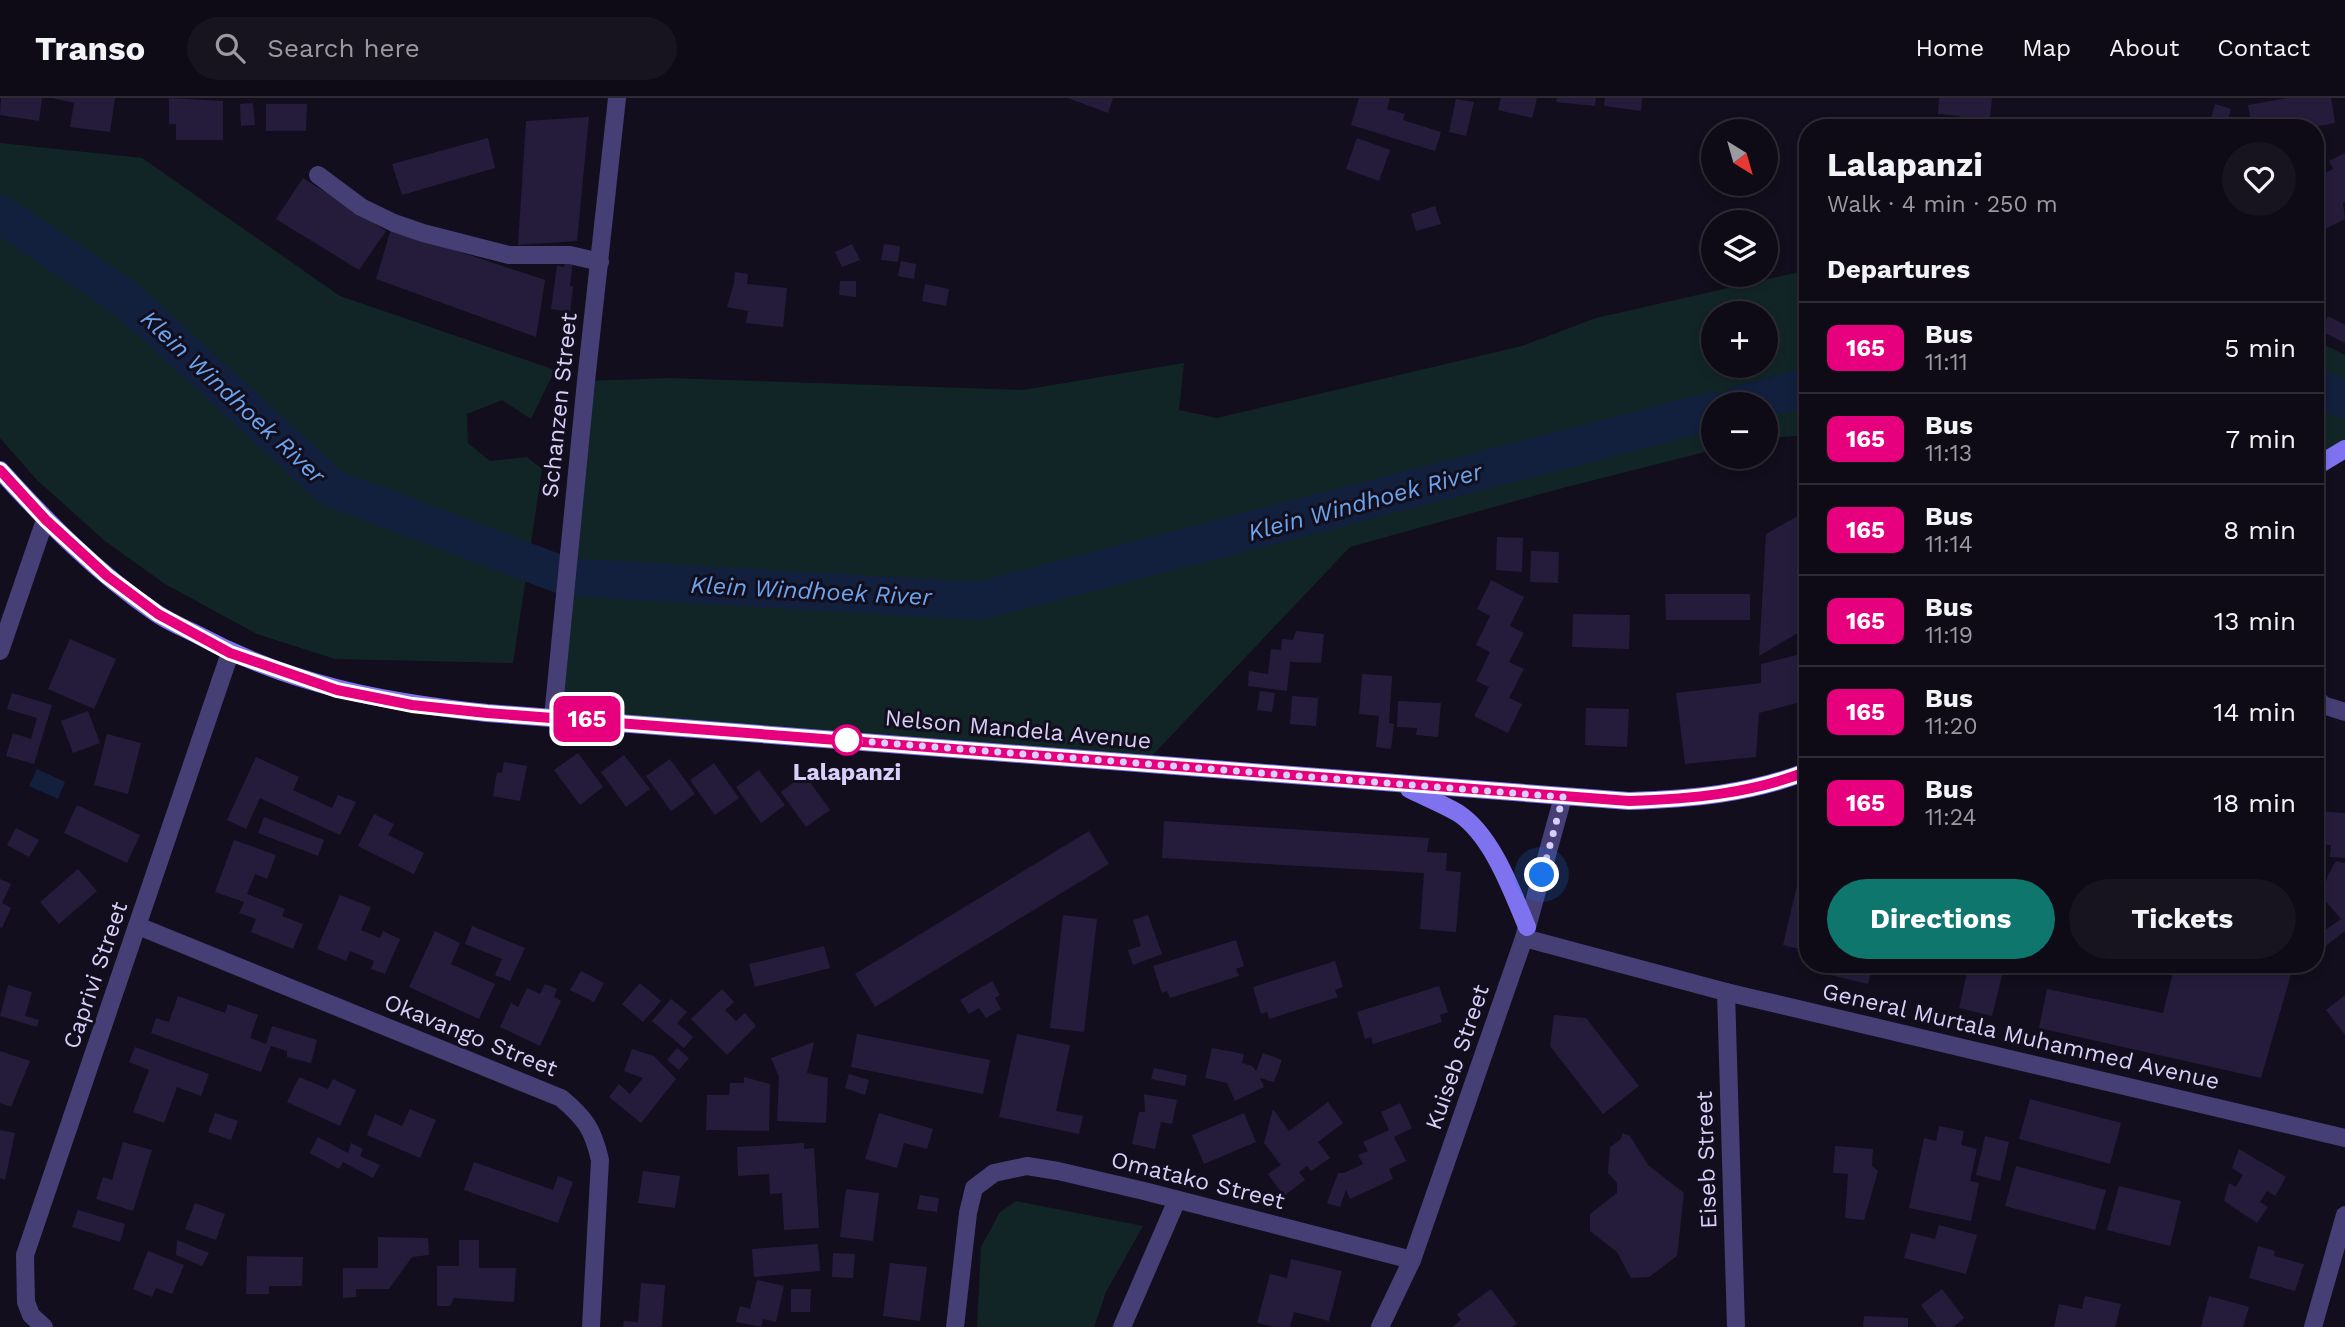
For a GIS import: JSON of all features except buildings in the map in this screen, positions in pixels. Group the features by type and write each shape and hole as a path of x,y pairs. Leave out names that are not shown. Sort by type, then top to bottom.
{"main road":[{"path":"2324,462 2345,449"},
{"name":"Nelson Mandela Avenue","path":"0,470 46,520 107,576 158,614 230,653 337,690 412,705 1629,801 1721,795 1784,781 1799,775"},
{"path":"1400,784 1460,814 1479,833 1496,857 1526,932"}],"street":[{"name":"Schanzen Street","path":"553,717 617,98"},
{"path":"318,175 361,207 423,233 509,255 570,255 600,262"},
{"path":"0,650 46,520"},
{"name":"Caprivi Street","path":"37,1321 25,1288 25,1255 230,653"},
{"path":"2324,705 2345,712"},
{"name":"Kuiseb Street","path":"1380,1327 1412,1260 1526,932 1563,797"},
{"name":"Okavango Street","path":"138,926 561,1098 582,1116 595,1137 600,1160 591,1327"},
{"name":"General Murtala Muhammed Avenue","path":"1526,932 1726,992 2345,1138"},
{"name":"Eiseb Street","path":"1726,992 1736,1327"},
{"name":"Omatako Street","path":"956,1327 968,1213 974,1188 994,1173 1027,1166 1177,1200 1412,1260"},
{"path":"1122,1327 1177,1200"},
{"path":"2314,1327 2345,1215"}],"green space":[{"path":"0,143 142,158 340,296 555,370 531,419 502,400 467,414 468,443 490,461 527,457 542,469 513,663 335,659 257,634 165,584 105,541 37,480 0,438"},
{"path":"1799,272 1799,436 1778,437 1778,392 1701,392 1701,453 1350,547 1147,761 553,717 586,381 670,378 1023,390 1184,363 1179,410 1217,418 1522,346 1596,318 1733,287 1778,287 1778,277"},
{"path":"2324,344 2345,355 2345,451 2324,462"},
{"path":"1016,1201 1143,1226 1106,1292 1094,1327 977,1327 981,1247 1000,1212"}],"water":[{"path":"37,769 65,782 58,799 29,786"}],"waterway":[{"name":"Klein Windhoek River","path":"0,214 126,299 332,488 567,577 979,601 1701,414"},
{"name":"Klein Windhoek River","path":"1778,395 1799,389"},
{"name":"Klein Windhoek River","path":"2324,391 2345,399"}],"bus line":[{"name":"165","path":"0,470 46,520 107,576 158,614 230,653 337,690 412,705 1629,801 1679,800 1721,795 1784,781 1799,775"}],"place":[{"name":"Lalapanzi","path":"847,740"}],"route":[{"path":"847,740 1563,797 1542,875"}]}
